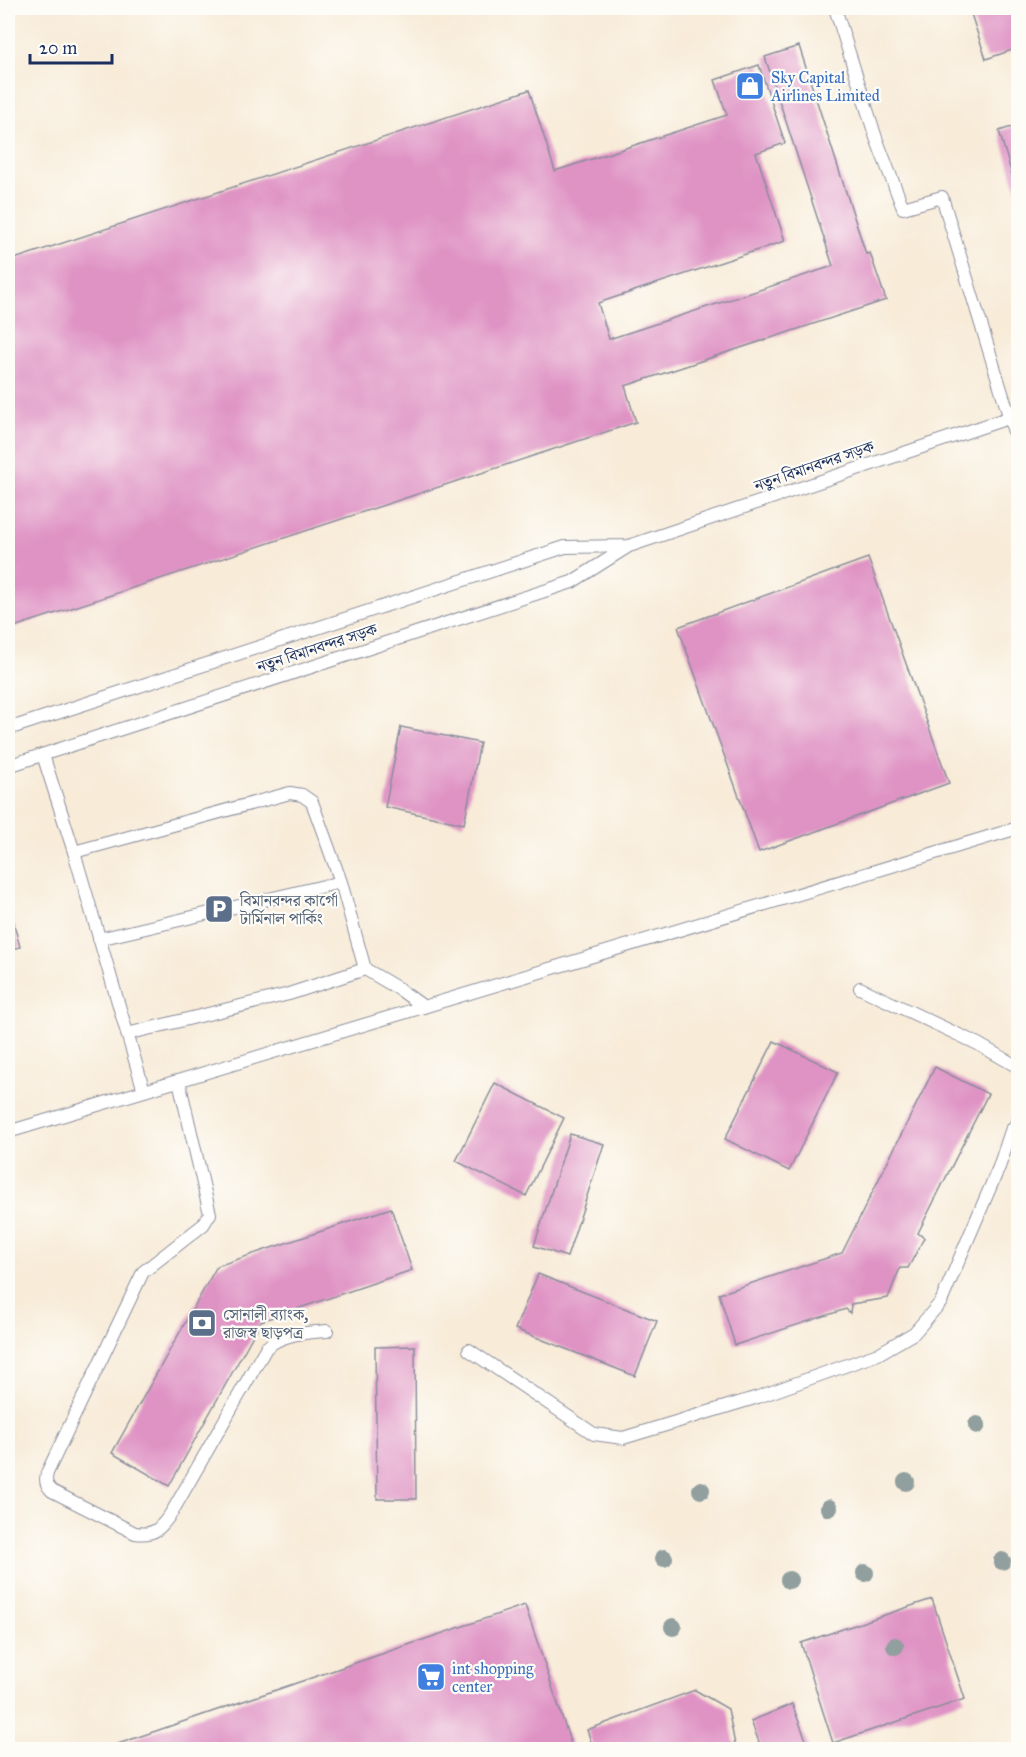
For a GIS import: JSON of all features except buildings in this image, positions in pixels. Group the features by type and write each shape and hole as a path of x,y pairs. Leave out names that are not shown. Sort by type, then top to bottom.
{"lane":[{"path":"835,8 876,138 903,208 942,197 1018,445"},
{"name":"নতুন বিমানবন্দর সড়ক","path":"8,766 572,582 629,546 1011,417"},
{"name":"নতুন বিমানবন্দর সড়ক","path":"8,729 566,547 629,546"},
{"path":"43,755 144,1091"},
{"path":"74,852 290,793 302,795 312,802 342,882 365,969 424,1007"},
{"path":"8,1132 1018,828"},
{"path":"99,939 342,882"},
{"path":"127,1034 289,994 365,969"},
{"path":"860,987 978,1044 1018,1067"},
{"path":"179,1081 210,1214 203,1225 143,1272 47,1473 48,1487 135,1533 147,1535 156,1531 172,1512 266,1348 274,1341 291,1335 327,1331"},
{"path":"468,1350 594,1434 623,1438 758,1397 879,1354 914,1333 941,1302 999,1167 1011,1131 1018,1121"}],"place":[{"name":"Sky Capital Airlines Limited","path":"750,86"},
{"name":"বিমানবন্দর কার্গো টার্মিনাল পার্কিং","path":"219,909"},
{"name":"সোনালী ব্যাংক, রাজস্ব ছাড়পত্র","path":"202,1323"},
{"name":"int shopping center","path":"431,1677"}]}
